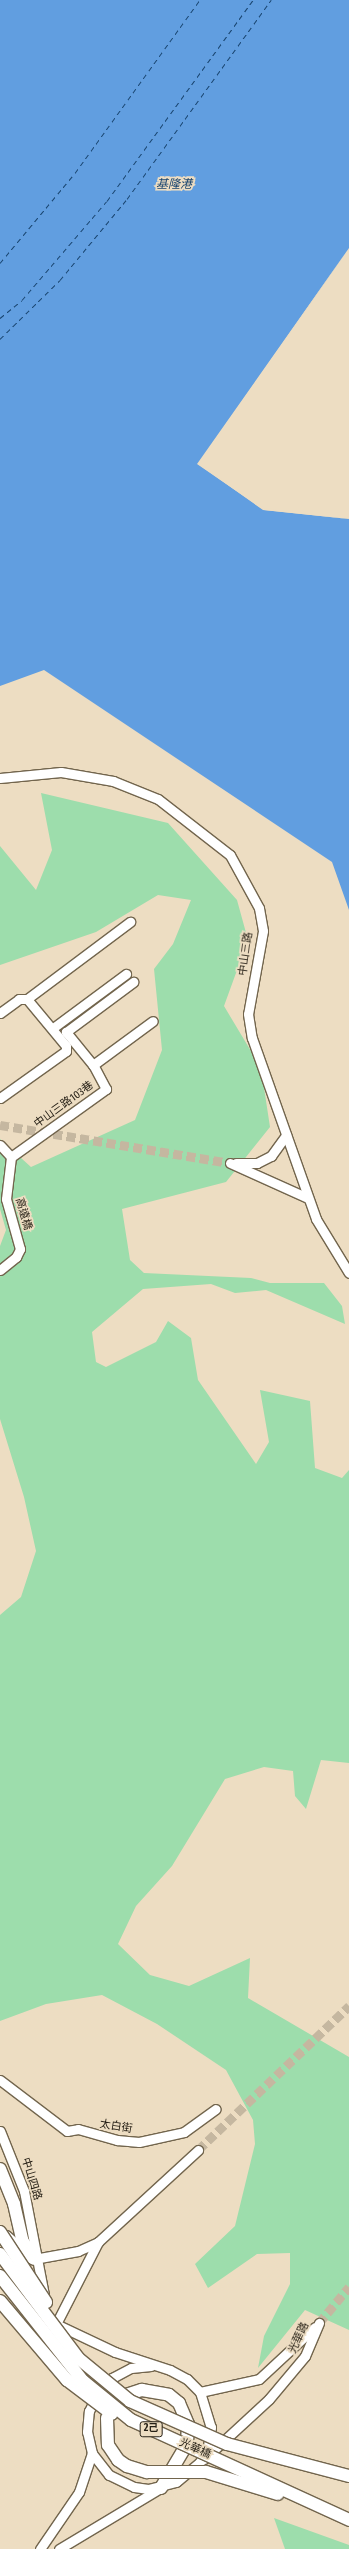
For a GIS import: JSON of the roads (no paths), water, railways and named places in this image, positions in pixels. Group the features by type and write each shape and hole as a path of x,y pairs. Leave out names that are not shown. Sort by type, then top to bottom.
{"main road":[{"path":"0,2169 20,2228 22,2240 34,2259"},
{"path":"0,2232 68,2336 111,2380 155,2412"},
{"name":"光華橋","path":"0,2254 78,2358 110,2387 155,2412 243,2450 349,2476"},
{"name":"光華橋","path":"0,2276 83,2380 131,2420 349,2520"},
{"path":"0,2301 67,2380 112,2414 131,2420"},
{"path":"162,2488 187,2444 188,2424 179,2403 155,2390 132,2392 116,2401 107,2418 106,2436 112,2452 118,2460 136,2470 218,2474 349,2520"}],"street":[{"name":"中山三路","path":"0,778 60,772 113,781 158,799 230,855 260,908 262,931 248,1014 252,1038 308,1198 329,1245 349,1273"},
{"path":"0,1013 19,999 27,999 130,922"},
{"path":"53,1028 126,974"},
{"path":"93,1065 66,1032 133,982"},
{"path":"0,1098 66,1051 53,1028 27,999"},
{"name":"中山三路103巷","path":"11,1157 106,1089 93,1065 153,1020"},
{"path":"286,1135 274,1154 257,1163 230,1163 308,1198"},
{"path":"0,1146 11,1157"},
{"name":"高遠橋","path":"0,1270 20,1249 6,1199 11,1157"},
{"name":"太白街","path":"0,2080 67,2131 78,2129 117,2140 139,2142 184,2132 216,2109"},
{"name":"中山四路","path":"0,2131 24,2192 34,2259 47,2309 56,2324 89,2412"},
{"path":"0,2250 34,2259 78,2251 98,2242 198,2150"},
{"path":"0,2232 34,2259"},
{"path":"59,2549 162,2488 189,2474 200,2462 208,2446 211,2427 200,2392 187,2379 170,2370 151,2366 56,2324 98,2242"},
{"name":"光華路","path":"200,2392 260,2379 319,2323 305,2356 269,2399 200,2462"},
{"path":"151,2366 131,2368 112,2378 98,2393 89,2412 87,2432 92,2453 104,2470 121,2482 141,2488 162,2488"},
{"path":"40,2549 79,2492 92,2453"}],"water":[{"name":"基隆港","path":"0,0 349,0 349,248 198,464 263,510 349,519 349,910 332,862 44,670 0,686"}],"tunnel":[{"path":"0,1125 230,1163"},
{"path":"198,2150 349,2006"},
{"path":"319,2323 349,2287"}]}
